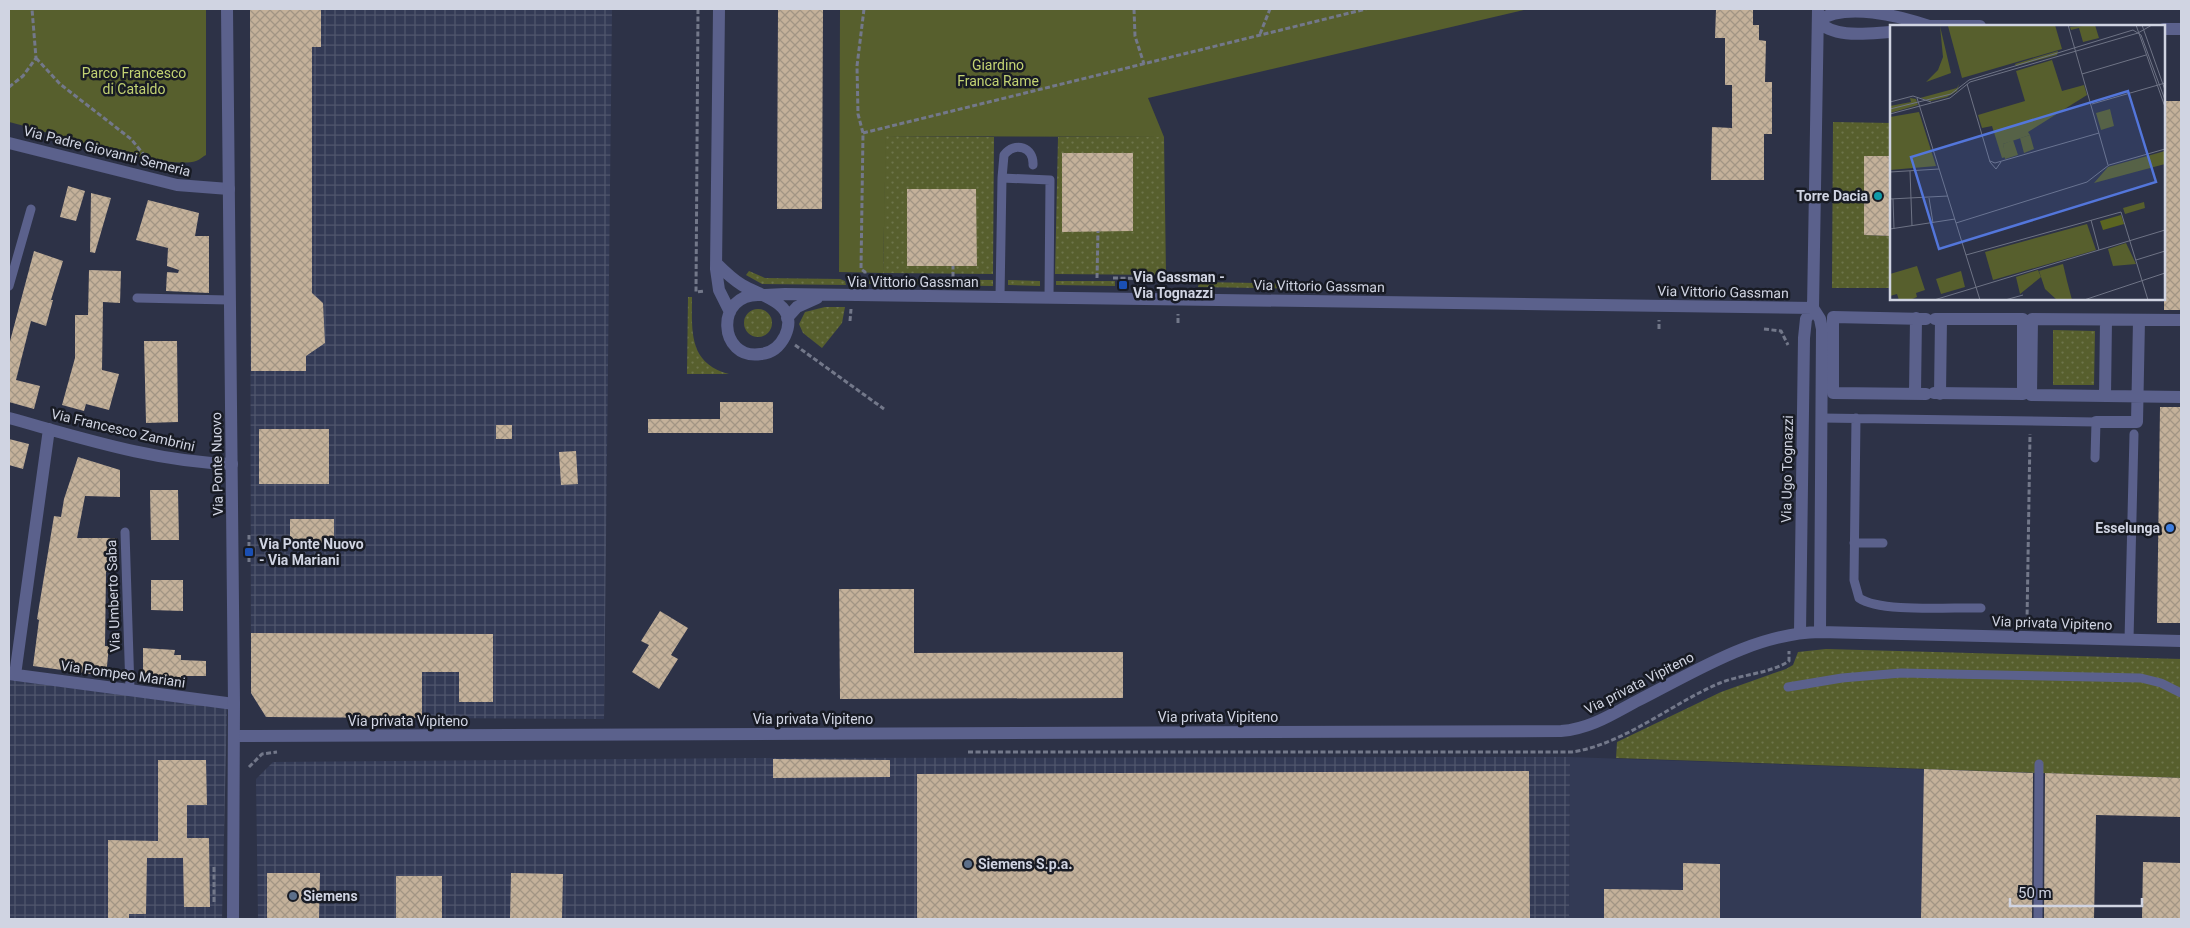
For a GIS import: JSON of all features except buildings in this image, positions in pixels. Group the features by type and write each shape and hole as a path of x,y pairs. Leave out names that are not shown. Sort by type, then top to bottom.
{"street":[{"name":"Via Ponte Nuovo","path":"227,9 234,704 233,919"},
{"path":"716,263 734,280 778,302 787,318 787,326 784,339 777,348 767,353 756,355 742,351 733,343 728,333 727,322 730,312 719,290 716,263 719,9"},
{"path":"1890,32 1838,32 1824,28 1818,15 1832,13 1899,16 1925,25"},
{"name":"Via Ugo Tognazzi","path":"1800,633 1804,328 1813,308 1818,15"},
{"path":"2165,29 2181,29"},
{"name":"Via Padre Giovanni Semeria","path":"9,143 176,185 229,189"},
{"name":"Via Vittorio Gassman","path":"730,312 742,298 785,294 1813,308"},
{"name":"Via Vittorio Gassman","path":"787,318 797,307 824,296"},
{"name":"Via Ugo Tognazzi","path":"1813,308 1820,319 1822,329 1820,632"},
{"path":"1833,318 1930,319 2023,319 2023,394 1833,393 1833,318"},
{"path":"1929,394 1930,319"},
{"path":"1929,394 1930,319"},
{"path":"2181,320 2032,319 2031,395 2181,397"},
{"path":"2105,396 2106,320"},
{"path":"2096,422 2137,422 2139,320"},
{"name":"Via Francesco Zambrini","path":"9,418 175,459 232,464"},
{"path":"12,674 49,429"},
{"name":"Via privata Vipiteno","path":"234,736 1561,731 1590,726 1708,665 1747,648 1800,633 2181,641"},
{"name":"Via Pompeo Mariani","path":"12,674 234,704"}],"lane":[{"path":"1000,297 1004,155 1011,148 1026,149 1033,156 1033,165"},
{"path":"1002,178 1050,180 1049,298"},
{"path":"9,286 31,209"},
{"path":"138,298 229,300"},
{"path":"1821,418 2096,422 2095,458"},
{"path":"1856,418 1854,586 1859,598 1865,602 1888,606 1981,608"},
{"path":"2129,640 2134,434"},
{"name":"Via Umberto Saba","path":"125,532 130,690"},
{"path":"1854,543 1883,543"},
{"path":"1788,687 1861,676 1916,672 2140,678 2161,683 2181,693"},
{"path":"2038,919 2039,764"}],"path":[{"path":"32,9 36,58 60,84 131,139 144,156"},
{"path":"696,292 698,9"},
{"path":"864,9 857,66 858,114 863,133 862,269 865,272 865,276"},
{"path":"1134,9 1135,36 1144,64"},
{"path":"1259,35 1270,9"},
{"path":"863,133 1366,9"},
{"path":"9,87 23,76 36,58"},
{"path":"1097,278 1098,232"},
{"path":"953,266 953,277"},
{"path":"1113,278 1164,279"},
{"path":"1764,329 1781,331 1788,343 1788,353"},
{"path":"784,339 884,409"},
{"path":"2027,622 2030,421"},
{"path":"249,562 250,535"},
{"path":"246,771 262,754 287,752"},
{"path":"214,868 214,902"}],"shaded area":[{"path":"250,9 612,9 604,719 266,717 251,693"},
{"path":"9,680 227,708 222,919 9,919"},
{"path":"1570,757 2030,773 2026,919 1569,919"},
{"path":"1570,757 1569,919 258,919 256,779 273,762 749,758"}],"green space":[{"name":"Parco Francesco di Cataldo","path":"9,9 206,9 206,155 196,161 181,163 160,160 105,149 9,122"},
{"name":"Giardino Franca Rame","path":"840,9 1528,9 1148,98 1164,137 886,136 883,273 839,272"},
{"path":"1833,122 1890,123 1890,156 1864,156 1864,235 1890,236 1890,288 1832,288"},
{"path":"885,136 994,137 993,274 883,273"},
{"path":"1058,137 1164,137 1166,275 1055,274"},
{"path":"749,271 765,278 840,279 845,281 846,285 762,284 746,275"},
{"path":"869,279 993,280 993,286 869,284"},
{"path":"1008,280 1040,281 1040,286 1008,285"},
{"path":"1056,281 1115,281 1115,286 1056,285"},
{"path":"1199,282 1319,284 1319,289 1198,287"},
{"path":"688,297 692,297 693,333 699,354 716,369 729,374 687,374"},
{"path":"825,307 845,307 842,323 822,348 803,333 799,324 805,312"},
{"path":"758,309 768,313 772,323 768,333 758,337 748,333 744,323 748,313"},
{"path":"2053,330 2095,331 2094,385 2053,385"},
{"path":"1826,649 2181,659 2181,778 1616,758 1617,742 1721,692 1786,669 1793,665 1798,652"}],"place":[{"name":"Torre Dacia","path":"1878,196"},
{"name":"Via Gassman - Via Tognazzi","path":"1123,285"},
{"name":"Esselunga","path":"2170,528"},
{"name":"Via Ponte Nuovo - Via Mariani","path":"249,552"},
{"name":"Siemens S.p.a.","path":"968,864"},
{"name":"Siemens","path":"293,896"}]}
